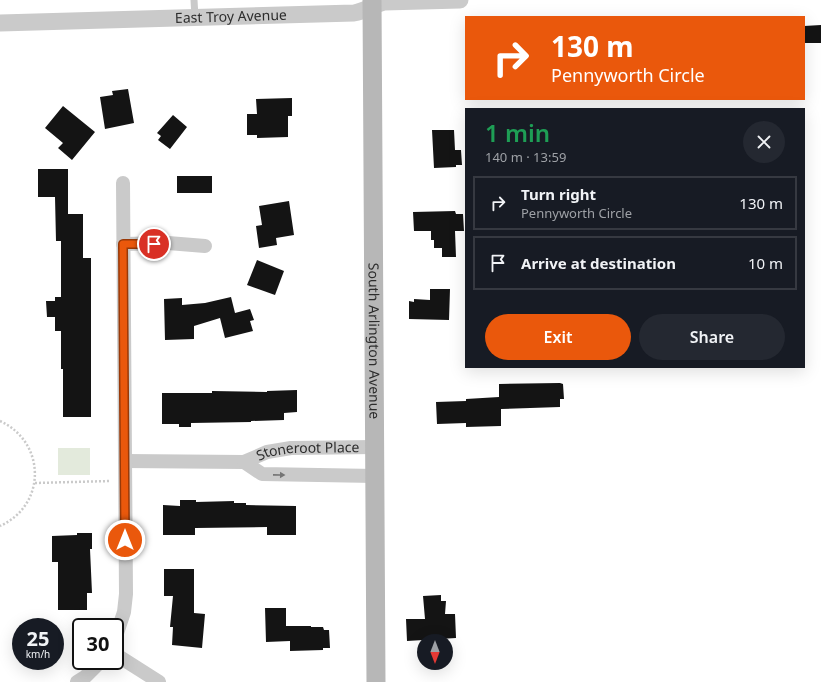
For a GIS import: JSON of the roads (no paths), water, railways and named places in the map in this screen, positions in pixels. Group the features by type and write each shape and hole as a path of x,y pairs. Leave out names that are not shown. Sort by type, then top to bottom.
{"main road":[{"name":"South Arlington Avenue","path":"372,3 376,682"}],"street":[{"name":"East Troy Avenue","path":"0,23 354,13 364,10 372,3 460,0"},
{"path":"122,618 125,600 123,183"},
{"path":"123,244 168,243 204,246"},
{"name":"Stoneroot Place","path":"125,462 244,462 267,452 291,448 375,447"},
{"name":"Stoneroot Place","path":"244,462 262,474 375,476"},
{"path":"124,660 159,682"},
{"path":"77,682 91,670"}],"lane":[{"path":"194,0 195,17"}]}
